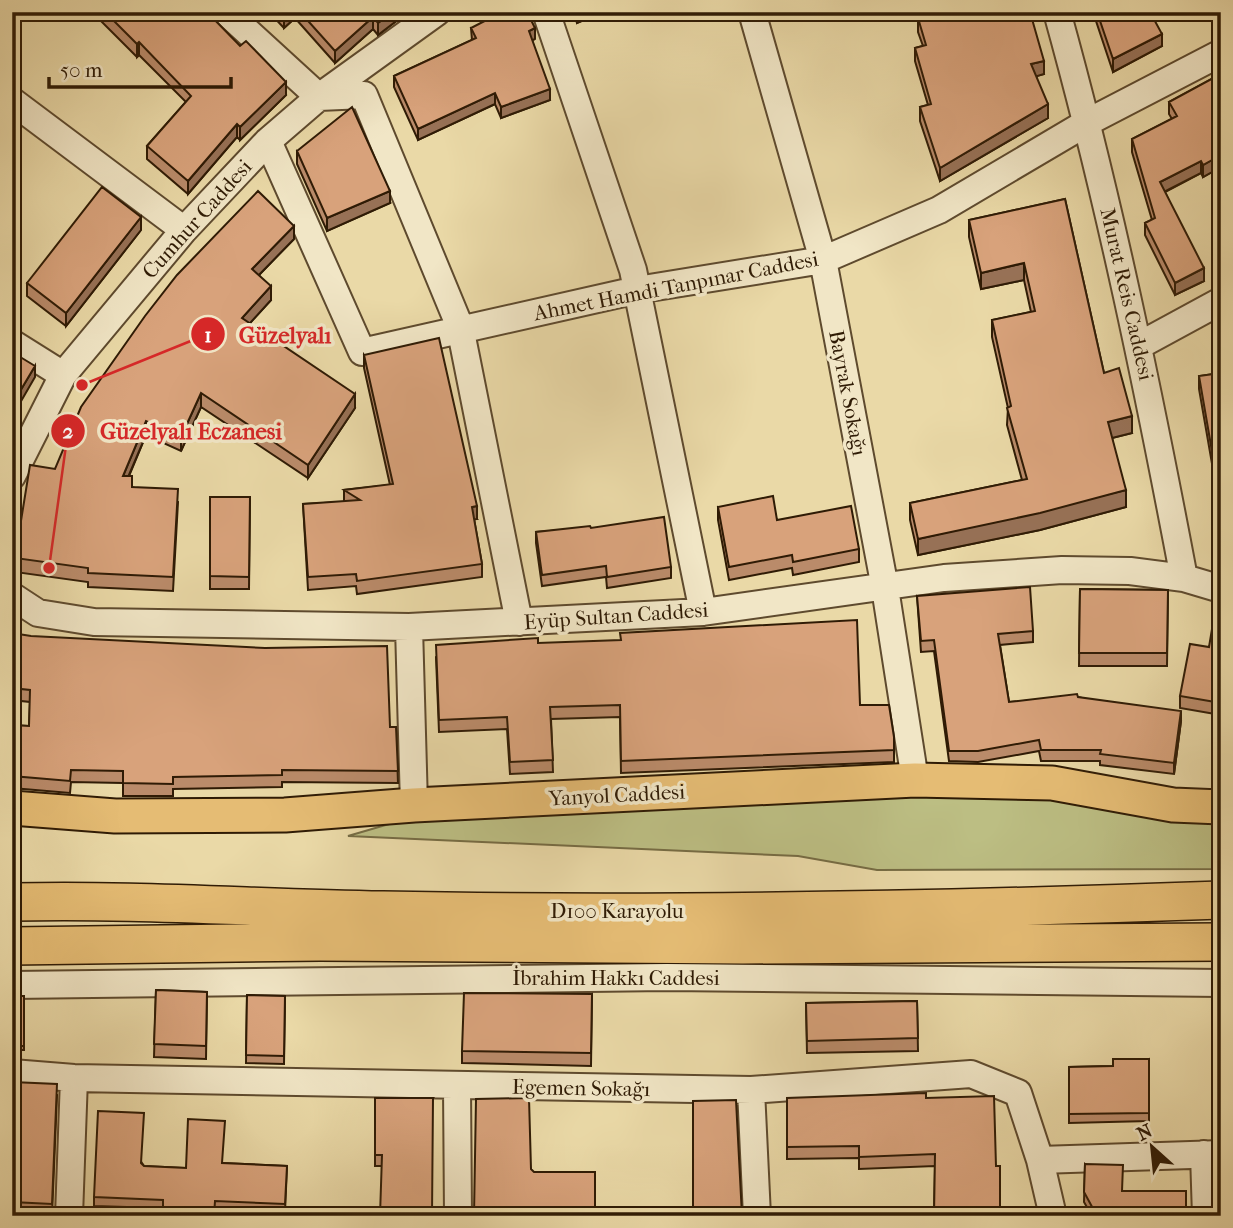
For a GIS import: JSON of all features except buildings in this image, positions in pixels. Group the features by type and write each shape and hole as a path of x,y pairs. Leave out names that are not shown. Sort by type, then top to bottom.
{"highway":[{"name":"D100 Karayolu","path":"12,902 76,901 384,910 644,911 946,910 1221,900"},
{"name":"D100 Karayolu","path":"12,946 320,942 743,945 1221,942"}],"main road":[{"name":"Yanyol Caddesi","path":"12,808 128,816 285,815 414,805 915,780 1052,783 1148,802 1221,807"}],"street":[{"path":"226,12 319,97 364,95 460,327 519,622"},
{"name":"Cumhur Caddesi","path":"12,476 63,374 184,230 268,141 319,97 437,12"},
{"path":"546,12 634,270 702,612"},
{"name":"Bayrak Sokağı","path":"752,12 823,260 885,588 915,780"},
{"name":"Murat Reis Caddesi","path":"1057,12 1088,122 1140,345 1184,578"},
{"name":"Ahmet Hamdi Tanpınar Caddesi","path":"268,141 362,352 460,327 637,290 823,260 939,210 1088,122 1221,53"},
{"path":"12,102 184,230"},
{"path":"1140,345 1221,301"},
{"path":"12,343 63,374"},
{"name":"Eyüp Sultan Caddesi","path":"12,596 38,613 94,622 409,627 702,612 944,578 1062,570 1130,571 1184,578 1221,589"},
{"path":"409,627 414,805"},
{"name":"İbrahim Hakkı Caddesi","path":"12,985 667,977 1221,983"},
{"name":"Egemen Sokağı","path":"12,1073 74,1078 457,1087 751,1090 971,1074 1018,1093 1040,1160 1053,1216"},
{"path":"69,1216 74,1078"},
{"path":"457,1087 457,1216"},
{"path":"751,1090 757,1216"},
{"path":"1040,1160 1212,1154 1206,1216"}],"green space":[{"path":"927,796 1077,797 1221,821 1221,869 877,870 798,856 348,836 413,817"}],"place":[{"name":"Güzelyalı","path":"82,385"},
{"name":"Güzelyalı Eczanesi","path":"49,568"}]}
